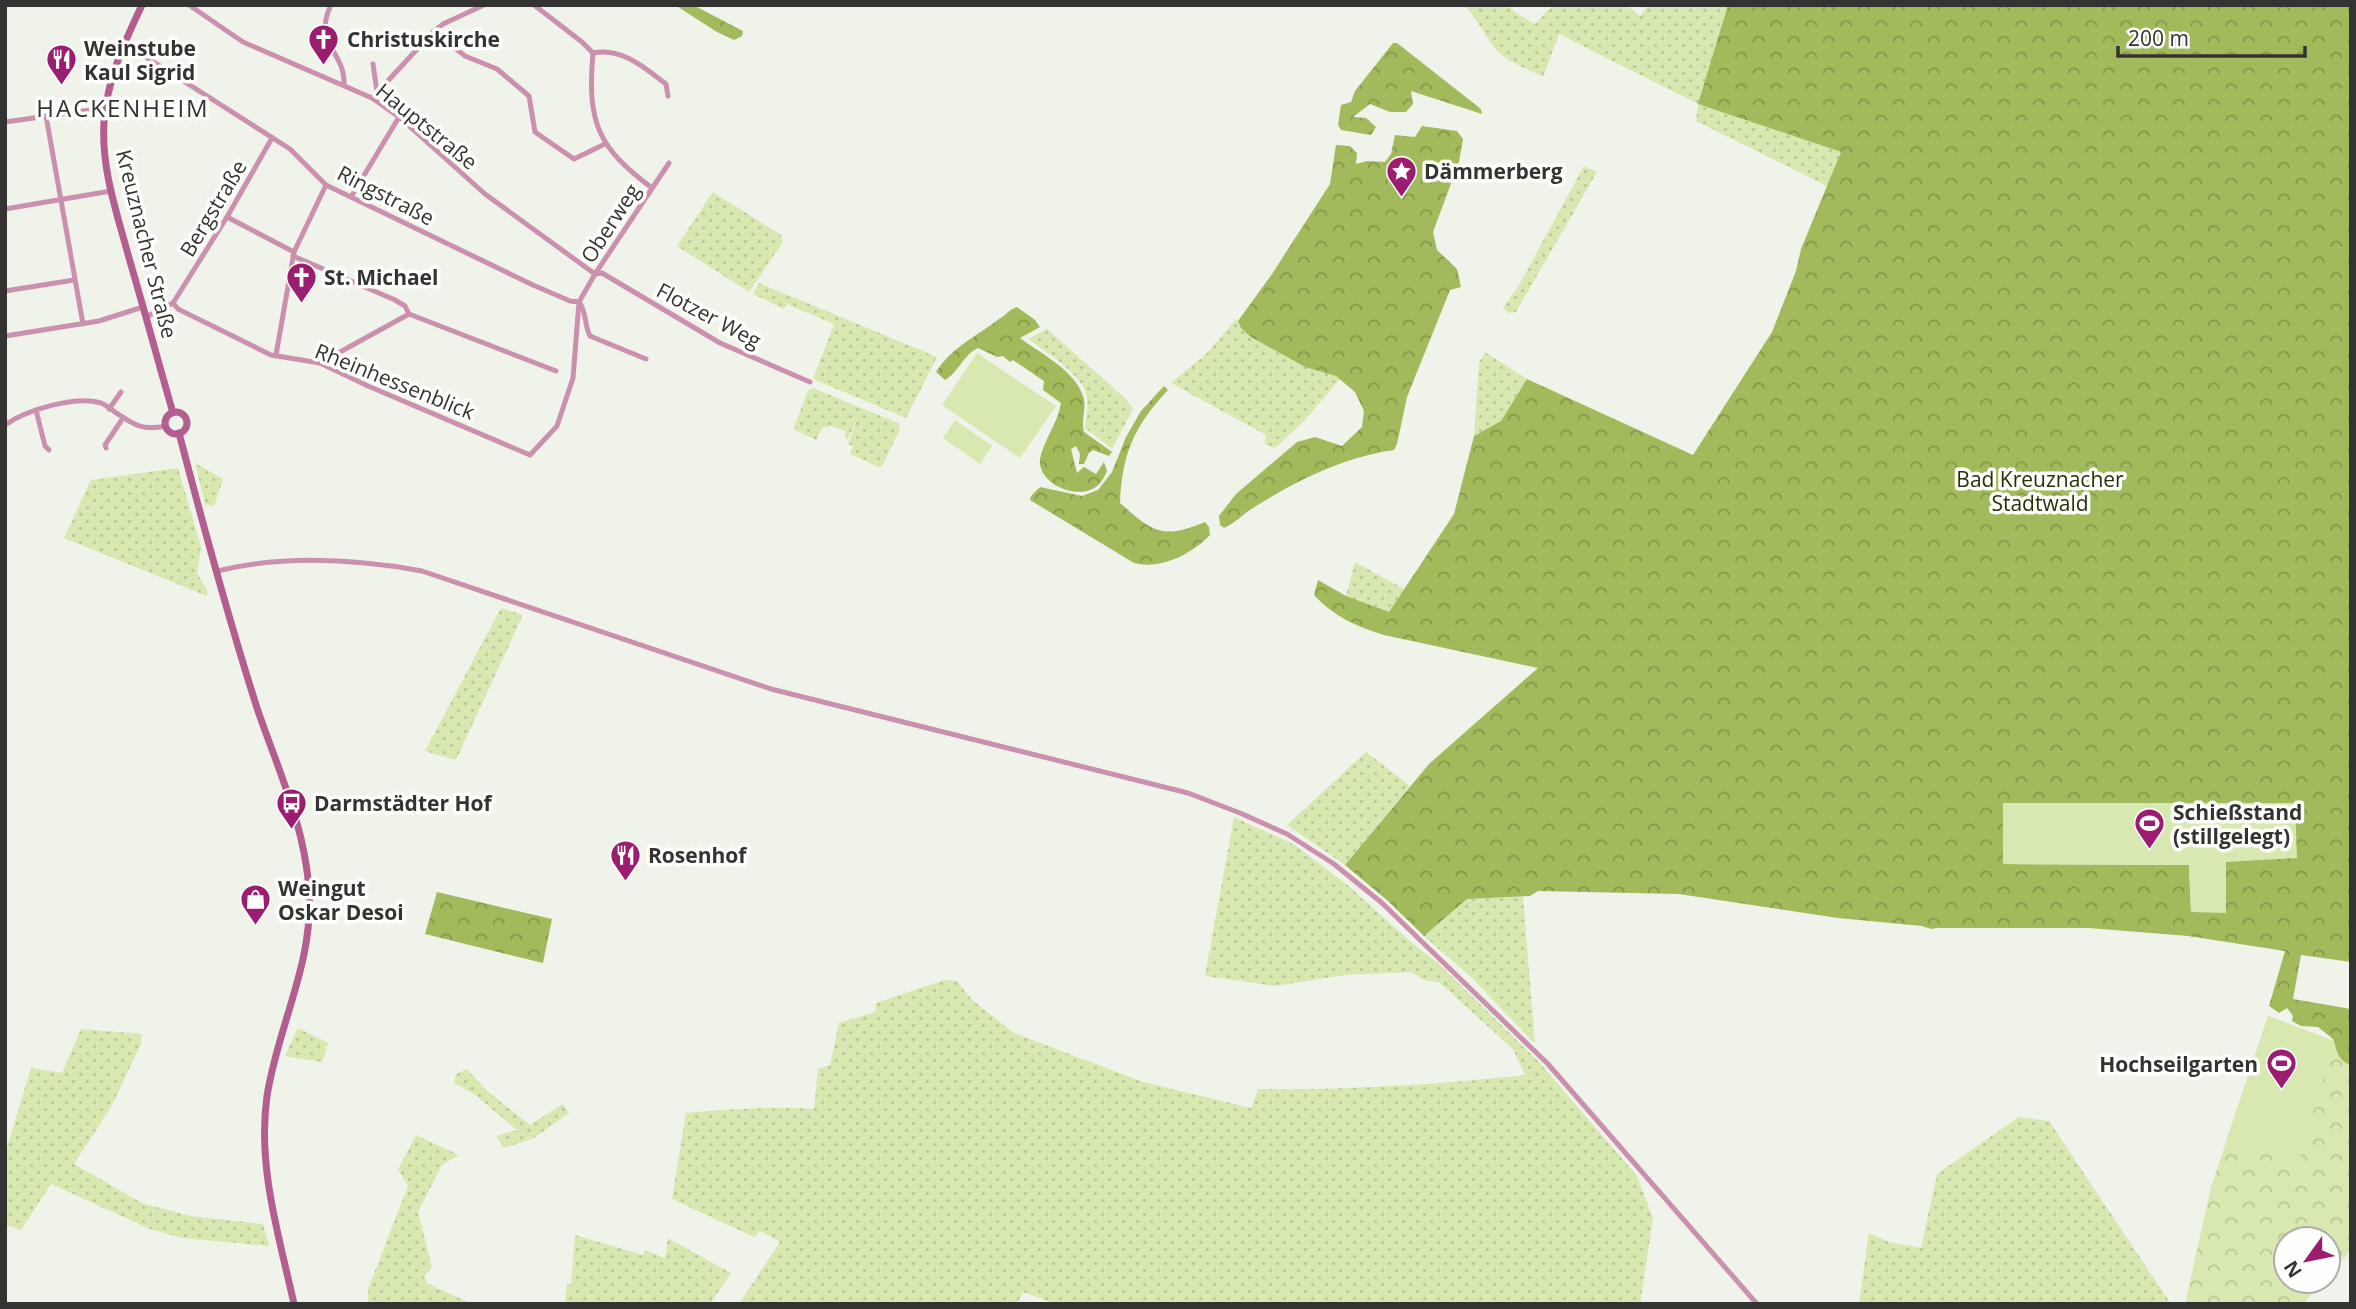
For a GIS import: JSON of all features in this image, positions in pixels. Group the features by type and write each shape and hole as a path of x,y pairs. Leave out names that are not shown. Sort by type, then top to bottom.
{"main road":[{"name":"Kreuznacher Straße","path":"142,5 113,73 105,108 104,147 111,191 173,413"},
{"path":"173,413 181,413 186,419 185,429 179,433 172,433 166,426 166,419 173,413"},
{"path":"179,433 258,708 299,828 308,875 310,919 305,957 273,1067 265,1126 269,1186 295,1304"}],"street":[{"name":"Hauptstraße","path":"189,5 243,42 372,97 399,117 485,194 595,274"},
{"path":"331,5 326,16 326,38 345,74 344,85"},
{"path":"372,97 434,31 484,5"},
{"path":"534,5 582,42 593,54 591,86 594,112 605,144 625,168 652,188"},
{"path":"434,31 465,56 497,69 528,96 535,132 574,159 605,144"},
{"name":"Ringstraße","path":"124,43 290,149 326,185 533,285 570,301 579,302"},
{"path":"593,54 613,52 635,61 666,84 668,96"},
{"path":"373,64 377,92"},
{"path":"5,122 105,108"},
{"path":"46,116 83,324"},
{"path":"351,197 399,117"},
{"name":"Bergstraße","path":"173,303 272,138"},
{"name":"Oberweg","path":"530,455 557,426 573,378 579,302 669,163"},
{"path":"276,355 293,254 326,185"},
{"path":"5,209 111,191"},
{"path":"227,217 293,254 395,300 405,306 409,314 556,371"},
{"name":"Flotzer Weg","path":"595,274 602,273 720,343 810,382"},
{"path":"5,291 74,280"},
{"path":"579,302 583,306 585,328 590,336 646,359"},
{"path":"146,317 173,303"},
{"name":"Rheinhessenblick","path":"173,303 178,309 276,355 320,363 530,455"},
{"path":"5,336 83,324 143,307"},
{"path":"320,363 409,314"},
{"path":"109,409 121,392"},
{"path":"5,425 36,410 85,401 102,404 142,428 166,426"},
{"path":"36,410 45,446 49,450"},
{"path":"106,448 105,445 123,418"},
{"path":"217,571 250,565 333,562 384,564 422,571 771,689 1188,793 1275,829 1334,864 1382,903 1499,1015 1556,1073 1757,1304"}],"green space":[{"path":"675,5 693,5 743,31 742,36 734,40"},
{"path":"1464,5 1507,5 1535,24 1553,5 1626,5 1640,16 1649,5 1728,5 1699,104 1841,152 1827,186 1696,121 1698,104 1559,34 1543,77 1523,68 1499,52"},
{"name":"Bad Kreuznacher Stadtwald","path":"1728,5 2351,5 2351,962 2301,955 2293,999 2351,1009 2351,1065 2340,1058 2333,1039 2318,1027 2301,1026 2292,1021 2293,1016 2287,1008 2279,1013 2269,1006 2285,951 2188,936 2089,928 1931,929 1679,894 1538,891 1530,896 1467,899 1424,936 1345,865 1429,764 1538,668 1384,635 1364,628 1337,615 1314,595 1318,580 1346,596 1389,612 1454,514 1474,436 1501,421 1527,379 1693,455 1772,332 1796,271 1801,249 1841,152 1698,104","holes":["2003,803 2295,803 2226,862 2191,912 2189,865 2003,864"]},
{"path":"1393,43 1397,43 1481,109 1482,114 1411,91 1413,104 1406,112 1390,112 1370,104 1353,117 1366,118 1376,127 1371,135 1341,130 1338,125 1341,105 1351,102 1355,91"},
{"path":"1422,126 1457,131 1463,139 1459,162 1433,232 1437,250 1457,269 1461,287 1450,290 1407,397 1397,444 1394,450 1339,464 1288,487 1224,528 1220,525 1219,516 1236,494 1297,442 1315,437 1342,446 1362,427 1364,411 1355,392 1336,376 1305,367 1251,337 1238,321 1330,184 1336,145 1350,146 1357,153 1356,164 1367,161 1385,162 1391,154 1395,135 1415,137"},
{"path":"1584,166 1597,172 1516,312 1508,313 1503,307 1518,287"},
{"path":"713,192 781,235 783,242 749,292 677,246"},
{"path":"759,283 937,357 906,418 813,379 834,324 787,304 784,309 753,294"},
{"path":"1017,307 1040,327 1020,338 1057,364 1074,380 1084,399 1084,432 1112,452 1109,456 1093,450 1084,464 1079,464 1080,454 1076,446 1071,449 1077,473 1084,467 1096,474 1104,462 1107,471 1099,484 1091,490 1081,492 1062,488 1045,476 1041,468 1042,452 1061,403 1043,390 1044,381 1013,360 1010,362 1003,356 997,357 978,348 945,380 936,372 957,349"},
{"path":"1236,319 1251,337 1305,367 1340,379 1304,421 1275,448 1265,444 1266,435 1171,383 1208,352"},
{"path":"1047,329 1126,399 1133,409 1112,449 1085,428 1087,397 1079,381 1059,361 1028,339"},
{"path":"1485,352 1527,379 1501,421 1474,436 1479,363"},
{"path":"977,353 1056,406 1020,458 942,405"},
{"path":"1164,386 1168,390 1146,416 1127,455 1120,503 1150,527 1168,532 1205,522 1210,535 1175,559 1144,565 1134,563 1030,500 1040,487 1082,496 1098,490 1112,472 1126,437 1141,411"},
{"path":"813,388 898,423 900,429 882,466 850,454 853,446 848,444 858,417 848,439 845,438 845,431 831,426 822,428 816,440 795,430 808,391"},
{"path":"955,420 992,446 980,464 943,438"},
{"path":"195,463 223,479 214,506 205,504"},
{"path":"178,468 201,547 197,573 207,590 207,596 64,538 91,480"},
{"path":"1355,562 1404,589 1389,613 1346,596"},
{"path":"501,608 523,615 456,760 425,751"},
{"path":"1366,752 1410,786 1345,865 1287,825"},
{"name":"Schießstand (stillgelegt)","path":"2003,803 2295,803 2297,858 2226,862 2226,913 2191,912 2189,865 2003,864"},
{"path":"1234,817 1295,845 1351,888 1438,963 1539,1062 1637,1176 1653,1218 1640,1304 1056,1304 1023,1292 1017,1304 739,1304 780,1242 760,1231 754,1237 672,1199 686,1113 750,1108 814,1109 818,1069 830,1065 839,1023 875,1012 876,1003 944,980 957,981 972,1000 1014,1033 1143,1082 1251,1108 1258,1089 1392,1086 1525,1075 1513,1049 1439,982 1426,981 1411,972 1344,975 1275,986 1205,976"},
{"path":"437,892 552,919 543,963 425,934"},
{"path":"1523,897 1535,1044 1472,978 1424,936 1467,899"},
{"path":"2268,1016 2334,1041 2339,1056 2351,1065 2351,1250 2342,1260 2342,1225 2272,1225 2272,1295 2311,1295 2303,1304 2185,1304 2211,1187"},
{"name":"Hochseilgarten","path":"2268,1016 2334,1041 2298,1164 2226,1141"},
{"path":"298,1028 328,1043 322,1062 285,1056"},
{"path":"81,1029 142,1034 141,1044 111,1107 74,1164 142,1203 190,1216 263,1224 269,1246 182,1238 150,1229 51,1184 21,1230 5,1225 5,1154 31,1068 62,1073"},
{"path":"467,1069 487,1091 530,1125 563,1104 569,1113 534,1138 504,1148 496,1136 517,1130 474,1094 454,1083 456,1074"},
{"path":"2019,1117 2049,1121 2171,1304 1859,1304 1869,1233 1889,1242 1921,1248 1937,1174"},
{"path":"416,1135 459,1155 442,1165 418,1212 432,1267 424,1277 428,1284 473,1304 368,1304 368,1289 408,1186 398,1169"},
{"path":"575,1235 643,1255 645,1250 665,1258 668,1238 731,1273 710,1304 565,1304 567,1282 571,1286"}],"place":[{"name":"Christuskirche","path":"324,66"},
{"name":"Weinstube Kaul Sigrid","path":"61,87"},
{"name":"Dämmerberg","path":"1401,198"},
{"name":"St. Michael","path":"301,304"},
{"name":"Darmstädter Hof","path":"291,830"},
{"name":"Schießstand (stillgelegt)","path":"2150,851"},
{"name":"Rosenhof","path":"625,882"},
{"name":"Weingut Oskar Desoi","path":"255,927"},
{"name":"Hochseilgarten","path":"2281,1091"}],"district":[{"name":"HACKENHEIM","path":"123,107"}]}
